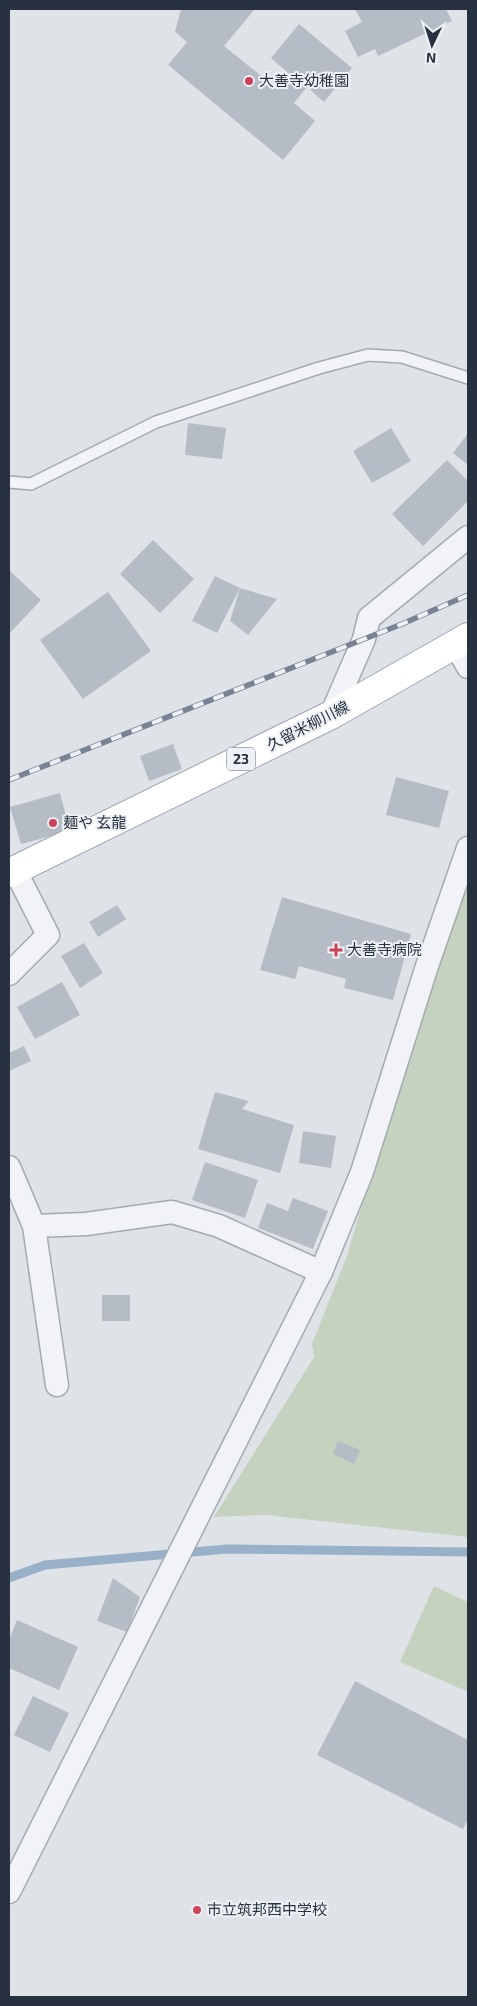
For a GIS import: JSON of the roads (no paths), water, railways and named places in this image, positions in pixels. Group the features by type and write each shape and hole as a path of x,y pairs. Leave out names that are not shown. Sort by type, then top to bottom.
{"main road":[{"name":"久留米柳川線","path":"12,872 331,715 462,640"}],"street":[{"path":"331,715 364,639 369,618 468,537"},
{"path":"462,640 468,667"},
{"path":"9,1892 321,1272 362,1172 426,969 468,848"},
{"path":"9,974 48,935 12,872"},
{"path":"9,1167 34,1226 57,1385"},
{"path":"34,1226 86,1224 172,1212 218,1226 321,1272"}],"lane":[{"path":"9,482 31,484 156,422 319,368 368,355 402,356 468,378"}],"waterway":[{"path":"9,1578 45,1565 227,1549 468,1552"}],"railway":[{"path":"9,780 402,624 468,595"}],"place":[{"name":"大善寺幼稚園","path":"249,81"},
{"name":"麺や 玄龍","path":"53,823"},
{"name":"大善寺病院","path":"336,950"},
{"name":"市立筑邦西中学校","path":"197,1910"}]}
